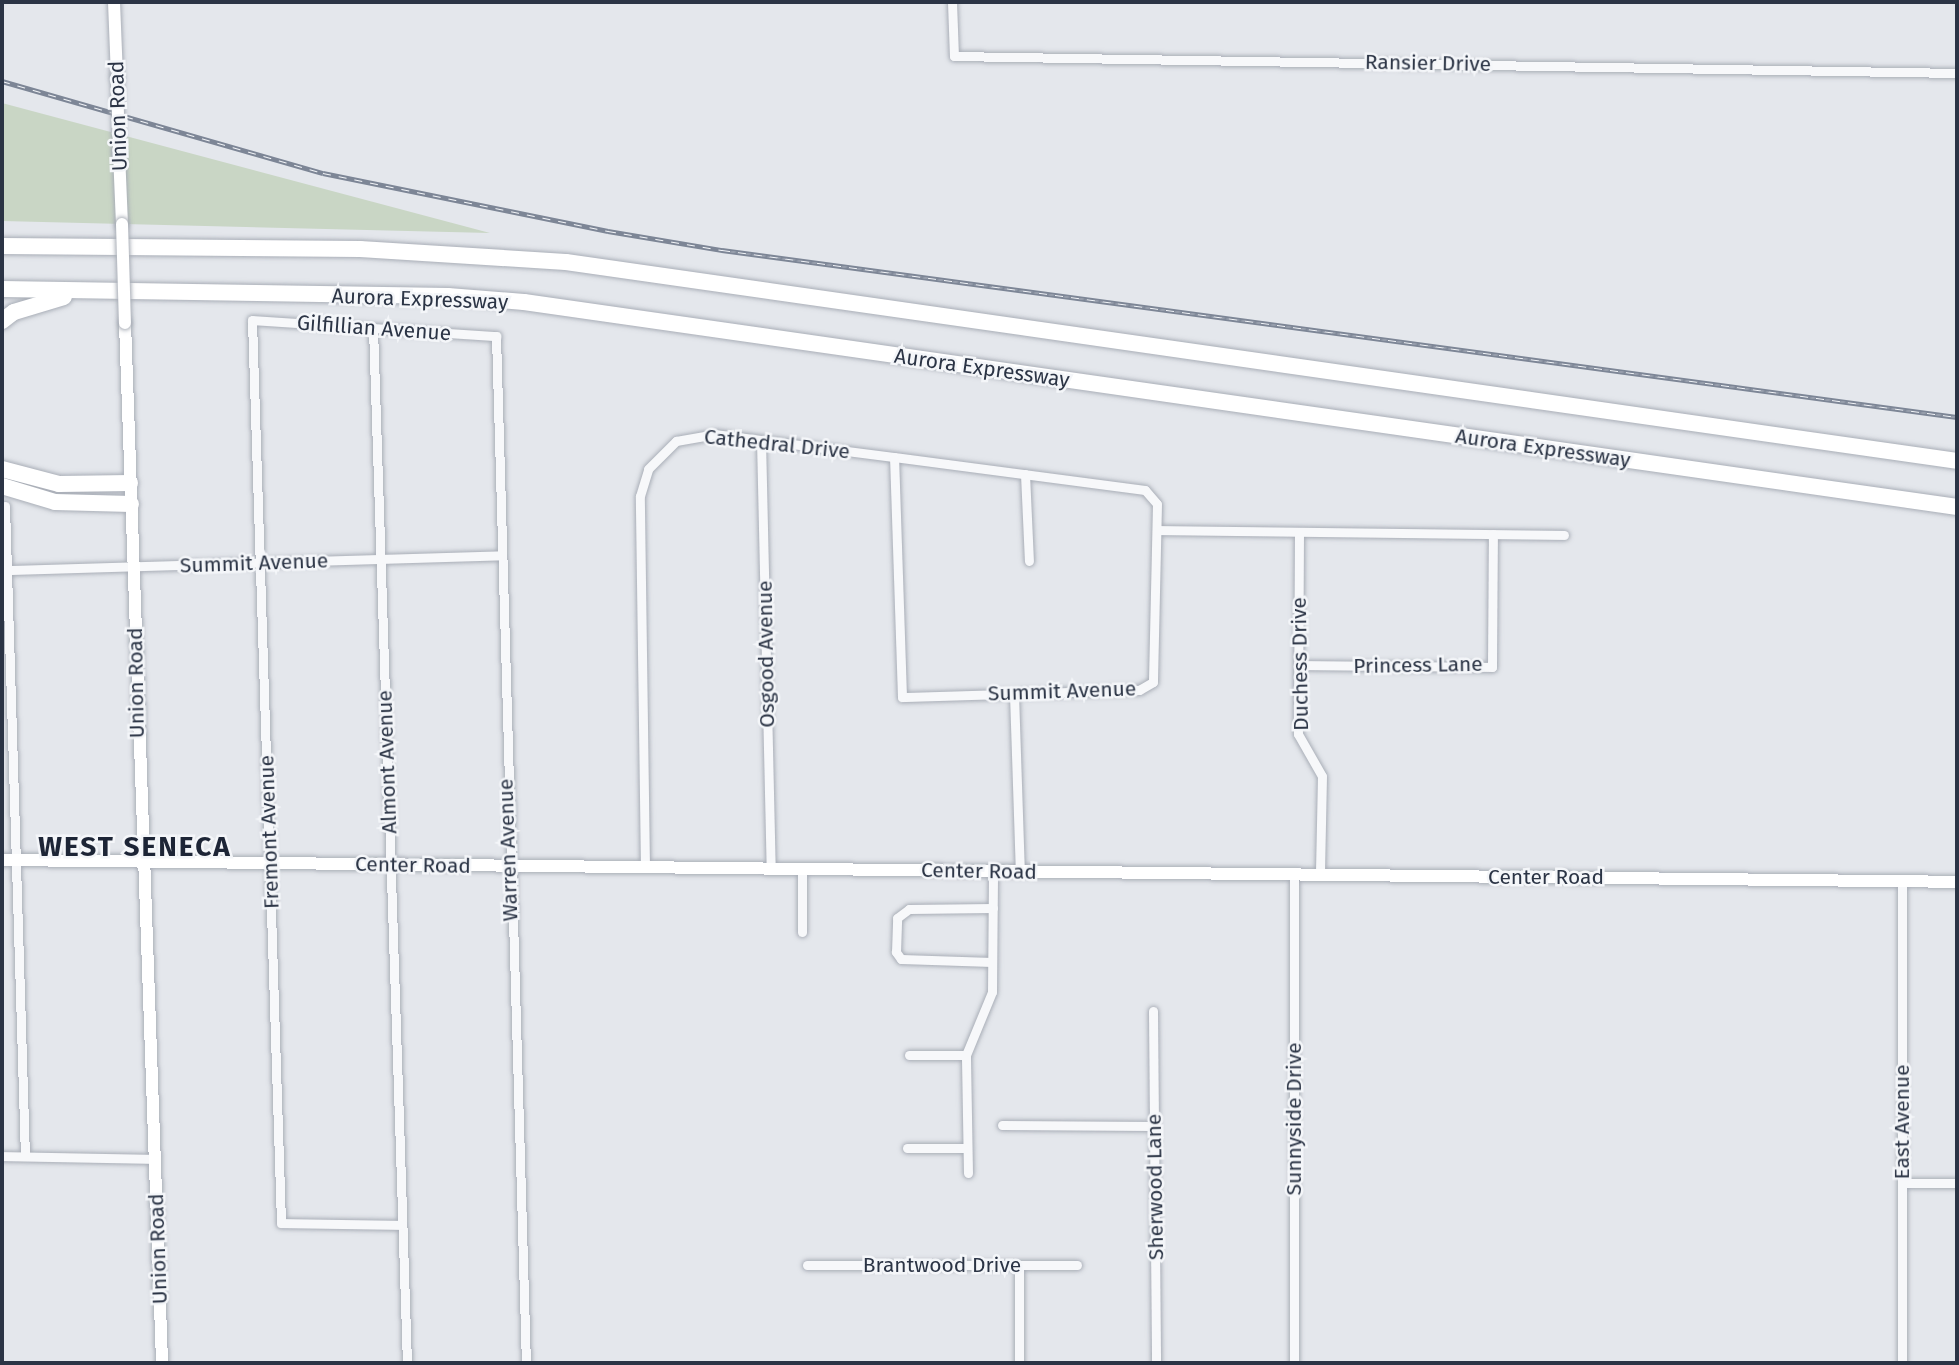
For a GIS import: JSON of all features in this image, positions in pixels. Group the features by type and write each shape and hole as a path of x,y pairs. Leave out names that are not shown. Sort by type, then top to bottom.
{"highway":[{"name":"Aurora Expressway","path":"2,246 360,249 553,260 1957,461"},
{"name":"Aurora Expressway","path":"2,289 448,296 524,302 1957,507"},
{"path":"2,321 39,303 85,292"},
{"path":"2,456 22,476"},
{"path":"2,469 59,484 130,483"},
{"path":"2,486 55,502 131,504"}],"main road":[{"name":"Union Road","path":"114,2 162,1363"},
{"name":"Center Road","path":"2,860 1957,882"}],"street":[{"name":"Ransier Drive","path":"952,2 954,56 1957,73"},
{"name":"Gilfillian Avenue","path":"252,320 496,336"},
{"name":"Fremont Avenue","path":"252,320 281,1223 402,1225"},
{"name":"Almont Avenue","path":"373,328 407,1363"},
{"name":"Warren Avenue","path":"496,336 508,867 526,1363"},
{"name":"Cathedral Drive","path":"645,868 638,599 643,481 664,449 690,436 714,434 1146,490 1157,504 1157,530"},
{"name":"Osgood Avenue","path":"761,440 771,869"},
{"name":"Summit Avenue","path":"894,457 902,697 1139,690 1153,682 1157,530"},
{"path":"1025,474 1029,561"},
{"path":"5,506 5,604 17,860 25,1156"},
{"path":"1157,530 1564,534"},
{"name":"Duchess Drive","path":"1299,531 1298,734 1322,776 1320,875"},
{"name":"Princess Lane","path":"1299,665 1492,667 1493,534"},
{"name":"Summit Avenue","path":"7,570 500,555"},
{"path":"1014,694 1020,872"},
{"path":"802,869 802,932"},
{"path":"968,1173 966,1055 967,1044 989,1007 993,872"},
{"name":"Sunnyside Drive","path":"1294,875 1294,1363"},
{"name":"East Avenue","path":"1902,881 1902,1363"},
{"path":"992,961 908,961 896,952 897,918 908,909 993,908"},
{"name":"Sherwood Lane","path":"1153,1011 1156,1363"},
{"path":"908,1055 966,1055"},
{"path":"1002,1125 1154,1126"},
{"path":"907,1149 967,1148"},
{"path":"2,1156 155,1159"},
{"path":"1902,1183 1957,1183"},
{"name":"Brantwood Drive","path":"807,1265 1077,1265"},
{"path":"1018,1265 1019,1363"}],"green space":[{"path":"2,103 490,233 2,221"}],"railway":[{"path":"2,81 323,173 608,231 722,250 1957,417"}],"district":[{"name":"WEST SENECA","path":"135,847"}]}
